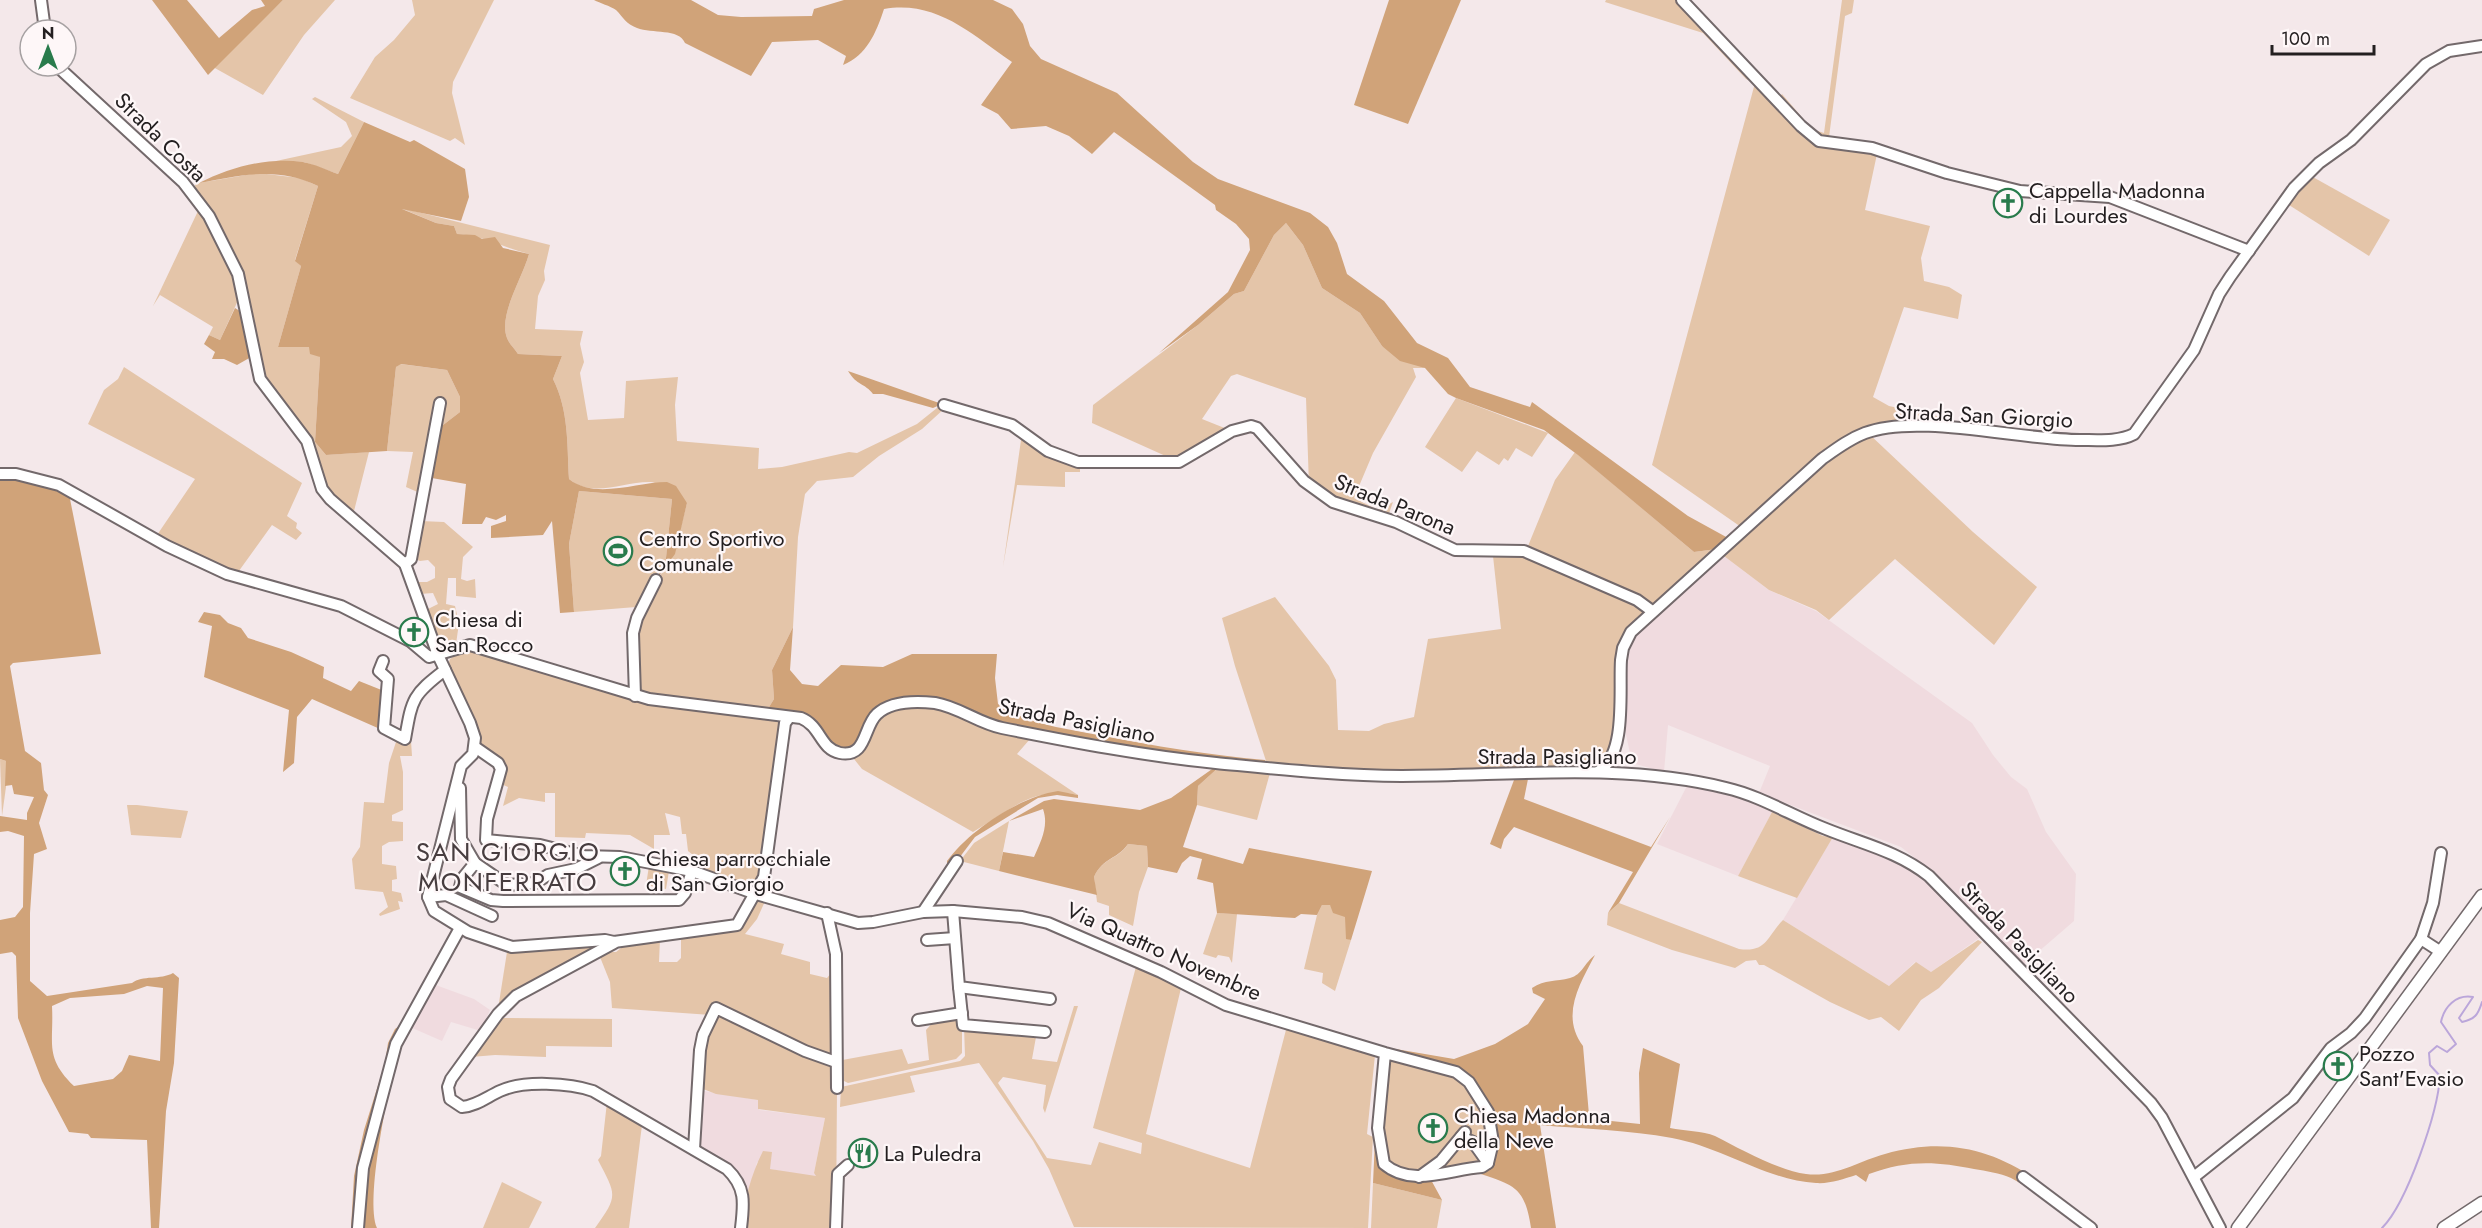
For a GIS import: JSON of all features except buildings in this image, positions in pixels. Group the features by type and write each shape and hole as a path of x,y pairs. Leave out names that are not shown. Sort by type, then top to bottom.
{"main road":[{"path":"2238,1228 2482,896"},
{"path":"2444,1228 2482,1203"}],"street":[{"path":"41,0 43,18"},
{"path":"1682,0 1801,126 1819,141 1872,148 1947,173 2036,194 2110,197 2249,251"},
{"name":"Strada San Giorgio","path":"1615,753 1623,648 1631,632 1822,459 1845,442 1867,432 1899,426 2053,440 2122,438 2134,434 2194,350 2219,294 2307,174 2351,140 2426,64 2449,51 2482,46"},
{"name":"Strada Costa","path":"70,78 183,182 200,202 243,286 260,379 307,441 322,489 330,500 405,564"},
{"path":"440,403 411,559 405,564 438,655 470,723 474,751 461,782 461,839 475,863 507,885 536,883 548,875 576,869 598,858"},
{"name":"Strada Parona","path":"944,405 1012,425 1048,450 1078,462 1179,462 1232,431 1251,426 1257,428 1304,481 1333,502 1396,522 1455,550 1524,551 1637,600 1652,611"},
{"path":"0,474 16,474 59,485 167,546 227,574 341,606 410,641 429,657 470,645 593,685 635,696 780,715 788,719 785,723 764,878 737,925 614,942 530,987 506,1005 451,1079 448,1087 450,1099 462,1107 468,1107 510,1087 581,1087 605,1097 728,1169 742,1186 745,1198 741,1228"},
{"path":"635,696 633,633 656,580"},
{"path":"383,661 379,671 388,679 384,728 405,739 414,698 423,687 445,670"},
{"name":"Strada Pasigliano","path":"788,719 809,722 829,748 845,753 852,752 864,743 871,723 881,710 900,704 923,702 946,705 1000,728 1217,763 1401,776 1599,771 1706,783 1746,793 1828,830 1881,848 1913,864 1943,890 2016,968 2142,1092 2162,1118 2220,1228"},
{"path":"474,751 498,762 501,769 487,819 486,840 540,845 598,858"},
{"path":"474,751 461,766 428,900 434,911 460,928 512,947 605,940 614,942"},
{"path":"1599,771 1615,753 1625,773"},
{"path":"2194,1177 2293,1098 2331,1048 2351,1033 2365,1018 2421,939 2433,903 2441,853"},
{"name":"Via Quattro Novembre","path":"598,858 620,857 692,871 756,894 864,923 923,912 953,911 1022,917 1048,922 1161,972 1226,1005 1384,1053 1456,1072 1469,1082 1488,1112 1493,1142 1488,1163"},
{"path":"923,912 957,861"},
{"path":"475,863 462,879 460,887 491,900 679,900 686,893 692,871"},
{"path":"428,900 446,895 492,916"},
{"path":"953,911 963,1025 1045,1032"},
{"path":"827,913 836,954 837,1088"},
{"path":"358,1228 363,1168 396,1044 460,928"},
{"path":"927,940 955,938"},
{"path":"2421,939 2441,952"},
{"path":"959,987 1050,999"},
{"path":"694,1149 700,1050 703,1035 716,1008 805,1051 836,1062"},
{"path":"918,1020 962,1013"},
{"path":"1384,1053 1378,1128 1381,1159 1384,1164 1397,1173 1419,1177 1482,1167 1488,1163 1473,1142 1463,1134 1441,1161 1419,1177"},
{"path":"836,1228 838,1174 848,1165"},
{"path":"2023,1177 2091,1228"}],"shaded area":[{"path":"152,0 187,0 219,38 252,10 265,6 261,0 283,0 208,75"},
{"path":"283,0 335,0 304,35 263,95 213,67"},
{"path":"412,0 494,0 453,82 452,93 465,145 455,138 450,141 350,98 375,57 394,40 415,15"},
{"path":"594,0 691,0 718,15 741,17 812,16 814,9 844,0 993,0 1012,9 1023,24 1030,46 1041,59 1117,93 1193,162 1218,179 1310,213 1328,227 1337,243 1347,274 1384,301 1417,343 1448,358 1470,387 1530,407 1532,402 1688,516 1728,538 1717,549 1694,552 1578,455 1544,430 1456,398 1448,394 1425,368 1400,361 1382,346 1360,313 1322,288 1303,245 1286,223 1274,235 1244,291 1234,294 1198,325 1159,353 1228,292 1250,250 1249,239 1236,224 1216,210 1215,205 1114,132 1092,154 1069,136 1046,126 1011,129 998,114 981,105 1012,62 967,31 937,14 903,8 884,9 870,42 851,61 843,65 846,56 818,40 772,42 751,76 685,43 677,35 643,30 633,26 616,10"},
{"path":"1389,0 1461,0 1408,124 1354,105"},
{"path":"1606,0 1681,0 1777,101 1782,94 1812,129 1824,133 1842,0 1854,0 1852,13 1845,16 1829,137 1877,154 1865,210 1930,226 1921,258 1924,281 1949,287 1962,295 1958,319 1904,307 1873,397 1889,406 1941,417 1937,424 1866,430 1741,527 1652,465 1755,83 1746,79 1703,33 1605,2"},
{"path":"315,97 364,122 338,174 304,162 276,161 341,147 352,136 346,122 312,99"},
{"path":"364,122 410,142 414,140 465,169 469,197 461,221 402,209 436,223 454,226 457,234 475,235 482,239 495,237 503,248 529,254 508,307 505,329 508,340 518,354 562,356 553,379 565,415 569,479 579,485 604,489 667,482 676,486 687,503 675,554 656,580 666,558 672,499 579,491 569,544 574,612 560,613 552,521 543,535 491,538 491,526 506,521 506,515 496,520 486,517 482,524 462,524 466,484 426,477 434,432 460,412 460,397 447,370 401,364 396,367 387,451 326,455 315,442 320,357 310,354 309,347 278,347 301,266 295,261 318,186 303,180 274,174 245,175 199,183 236,168 276,161 303,162 338,174"},
{"path":"258,173 300,178 318,186 295,260 301,266 278,347 310,347 320,357 315,442 326,455 369,452 354,511 336,500 328,489 313,446 265,378 254,335 246,286 237,261 196,192 195,185 199,183"},
{"path":"2311,176 2390,220 2369,256 2289,205"},
{"path":"186,193 212,228 231,269 240,296 220,340 209,335 213,327 160,295 153,306 198,211"},
{"path":"398,207 550,245 544,271 545,280 538,296 535,329 583,331 580,344 584,362 580,373 588,420 624,418 626,381 678,377 675,405 677,441 759,448 758,469 782,467 849,452 857,453 917,424 942,404 945,408 922,429 879,456 853,477 817,481 805,494 798,537 793,627 772,670 774,699 766,712 638,692 633,643 656,580 667,567 676,546 687,503 651,482 609,488 588,488 569,479 565,415 553,379 562,356 518,354 508,340 505,329 508,307 529,254 484,239 457,234 454,226 436,223"},
{"path":"1286,223 1303,245 1322,288 1360,313 1382,346 1425,368 1413,368 1416,377 1373,453 1354,498 1378,510 1393,502 1387,519 1377,518 1309,486 1306,398 1237,374 1231,376 1202,419 1232,431 1179,462 1092,423 1093,405 1198,325 1234,294 1244,291 1274,235"},
{"path":"235,308 243,313 251,357 237,365 224,359 212,359 215,352 204,344 209,335 220,340"},
{"path":"400,364 447,370 460,397 460,412 434,432 422,494 406,487 413,452 387,451 396,367"},
{"path":"124,367 302,483 287,516 297,523 296,528 302,533 296,540 272,525 236,575 155,538 195,479 88,424 104,390 118,379"},
{"path":"848,371 942,404 933,408 883,394 873,394"},
{"path":"1456,398 1548,433 1532,457 1516,448 1508,461 1504,458 1499,465 1477,451 1462,472 1425,447"},
{"path":"1022,433 1080,465 1080,472 1065,472 1065,487 1017,485 1003,567"},
{"path":"1868,433 1973,532 2037,587 1994,645 1895,559 1829,620 1816,610 1769,590 1720,553 1823,461"},
{"path":"1575,452 1694,552 1717,549 1626,633 1614,747 1595,770 1401,773 1267,764 1222,618 1275,597 1329,666 1336,680 1338,730 1369,731 1384,724 1414,717 1428,639 1501,629 1493,556 1495,552 1528,555 1528,546 1555,480"},
{"path":"13,476 69,494 101,654 13,663 10,666 25,751 41,763 44,790 48,795 39,823 47,849 34,854 30,913 30,981 47,996 132,983 173,973 179,978 174,1063 166,1111 159,1228 151,1228 147,1140 91,1138 88,1134 69,1132 42,1081 18,1018 16,956 12,952 0,954 0,920 15,917 23,907 24,836 8,831 0,832 0,816 27,820 27,813 34,797 14,794 12,785 5,786 6,761 0,759 0,477","holes":["147,986 163,988 160,1061 129,1055 122,1071 113,1079 74,1086 58,1067 54,1058 52,1006 70,998 124,994"]},
{"name":"Centro Sportivo Comunale","path":"579,491 672,499 666,558 636,607 574,612 569,544"},
{"path":"420,521 444,522 473,547 463,557 461,579 467,581 475,579 476,598 456,596 456,578 448,578 446,604 455,606 459,623 456,644 447,647 436,642 426,610 438,604 433,593 420,594 416,582 427,582 435,578 435,567 428,560 420,561 413,558"},
{"path":"1720,553 1769,590 1816,611 1972,723 2011,777 2027,789 2046,832 2076,874 2074,921 2023,965 1989,933 1939,877 1901,847 1759,793 1770,766 1668,725 1664,772 1632,763 1624,725 1624,688 1630,650 1635,635"},
{"path":"204,612 220,615 228,623 241,628 248,638 291,652 324,667 323,678 351,691 359,681 384,691 380,729 312,699 297,717 294,763 283,772 289,710 204,677 212,626 198,622"},
{"path":"793,627 790,670 802,684 818,686 841,665 883,667 912,654 997,654 995,678 998,704 1033,721 1140,743 1265,760 1267,764 1177,755 1001,725 928,700 881,708 861,739 847,750 840,750 829,743 815,722 766,712 774,699 772,670"},
{"path":"465,649 643,702 782,721 762,877 751,890 693,868 693,855 688,851 686,834 682,834 680,817 665,813 670,835 654,835 654,849 630,835 586,833 585,838 555,837 555,793 545,793 545,802 519,798 503,806 508,787 499,783 502,774 476,745 447,668 450,659"},
{"path":"916,707 958,714 990,731 1030,739 1017,754 1078,795 1062,793 1035,797 1011,808 973,832 862,769 854,759 880,718 898,710"},
{"path":"397,739 411,741 412,756 400,756 403,772 403,810 392,815 392,821 403,822 403,841 389,842 382,846 382,864 396,866 397,879 392,880 392,891 401,893 403,902 398,901 400,909 380,916 379,914 388,907 383,892 355,889 352,859 360,847 364,802 384,803 389,763"},
{"path":"0,759 6,761 6,787 2,816"},
{"path":"1215,767 1219,767 1198,786 1197,805 1183,847 1243,864 1249,848 1372,871 1351,940 1346,939 1345,917 1333,913 1330,905 1322,905 1317,915 1301,914 1295,918 1217,913 1213,883 1197,879 1202,859 1190,856 1182,863 1177,873 1148,867 1147,846 1128,844 1106,862 1094,877 1097,895 999,871 1003,852 1034,857 1045,827 1043,809 1009,821 1044,801 1054,799 1140,810 1171,798"},
{"path":"1219,767 1270,773 1257,820 1197,805 1198,786"},
{"path":"1528,779 1524,799 1651,847 1670,817 1619,903 1608,913 1633,872 1514,827 1504,839 1501,849 1490,844 1514,780"},
{"path":"1688,784 1746,797 1772,812 1738,876 1657,844"},
{"path":"1058,791 1078,795 1078,798 1057,795 1038,798 975,837 947,874 947,861 982,827 1027,800"},
{"path":"127,805 188,811 181,838 131,835"},
{"path":"1772,812 1823,836 1833,837 1797,898 1738,876"},
{"path":"1009,821 999,871 960,861 974,843"},
{"path":"1833,837 1871,849 1917,872 1982,936 1931,972 1915,962 1889,986 1783,920"},
{"path":"1128,844 1147,846 1148,867 1139,892 1133,926 1109,915 1109,906 1097,902 1094,877 1106,862 1120,853"},
{"path":"649,866 669,871 666,889 646,885"},
{"path":"759,896 766,899 757,919 745,934 784,944 781,954 810,962 810,974 827,978 831,973 837,1088 836,1228 741,1228 749,1188 763,1151 772,1152 770,1169 816,1176 814,1173 825,1118 758,1109 758,1100 716,1094 698,1087 711,1015 612,1008 610,982 598,952 616,952 625,945 660,939 659,962 677,962 681,958 681,938 735,929"},
{"path":"1619,903 1739,949 1748,950 1761,946 1783,920 1889,986 1916,962 1931,972 1978,940 1982,942 1939,988 1921,1000 1899,1031 1881,1017 1869,1020 1830,1002 1764,965 1759,965 1756,960 1746,961 1735,968 1672,950 1607,925 1608,913"},
{"path":"1322,905 1330,905 1346,916 1346,938 1351,940 1335,991 1322,983 1323,973 1304,969 1317,915"},
{"path":"1217,913 1237,914 1232,963 1229,957 1218,955 1216,958 1203,954"},
{"path":"606,943 498,1009 507,952"},
{"path":"1595,955 1579,988 1573,1011 1576,1034 1583,1046 1589,1115 1592,1119 1640,1124 1639,1073 1643,1048 1680,1064 1670,1128 1710,1134 1772,1164 1796,1172 1816,1175 1913,1148 1939,1146 1964,1149 2010,1164 2032,1177 2074,1211 2064,1216 2011,1178 1960,1166 1934,1163 1908,1164 1869,1174 1866,1182 1856,1175 1831,1182 1816,1183 1779,1176 1709,1148 1672,1138 1623,1131 1540,1125 1556,1228 1531,1228 1525,1204 1516,1190 1501,1181 1478,1173 1495,1143 1471,1080 1384,1047 1454,1059 1495,1044 1528,1024 1545,999 1533,993 1532,988 1546,982 1574,976"},
{"path":"1137,963 1182,984 1146,1134 1250,1168 1287,1026 1375,1055 1367,1134 1373,1137 1368,1228 1074,1227 1049,1169 1033,1141 979,1063 910,1076 915,1092 840,1107 841,1087 960,1061 965,1056 964,1027 1031,1033 1036,1037 1032,1059 1057,1062 1074,1006 1078,1006 1045,1113 1043,1108 1046,1085 1003,1077 998,1083 1047,1158 1091,1165 1099,1142 1141,1154 1142,1143 1093,1128"},
{"path":"433,984 474,999 490,1010 481,1031 451,1022 442,1041 410,1027"},
{"path":"962,1013 962,1053 956,1059 848,1083 838,1078 837,1061 902,1049 908,1064 929,1060 926,1030 937,1018"},
{"path":"500,1018 612,1019 612,1047 546,1046 546,1057 495,1055 471,1057"},
{"path":"406,1021 409,1030 396,1059 379,1145 374,1194 377,1228 351,1228 354,1176 364,1130 385,1063 388,1043 395,1029"},
{"path":"1387,1058 1454,1075 1481,1101 1490,1138 1482,1165 1409,1174 1387,1163 1380,1128"},
{"path":"698,1090 758,1100 759,1110 825,1118 814,1173 822,1179 770,1169 757,1162 751,1189 745,1198 742,1186 694,1149"},
{"path":"607,1102 642,1125 629,1228 595,1228 608,1208 612,1195 598,1160 601,1156"},
{"path":"1375,1140 1383,1166 1430,1178 1442,1200 1373,1183"},
{"path":"502,1182 542,1202 529,1228 483,1228"},
{"path":"1373,1183 1442,1200 1437,1228 1371,1228"}],"waterway":[{"path":"2382,1228 2392,1216 2411,1178 2434,1111 2440,1076 2430,1065 2429,1053 2437,1046 2447,1052 2456,1044 2441,1022 2445,1011 2456,1000 2473,997 2459,1018 2462,1022 2473,1018 2482,1002"}],"place":[{"name":"Cappella Madonna di Lourdes","path":"2008,203"},
{"name":"Centro Sportivo Comunale","path":"618,551"},
{"name":"Chiesa di San Rocco","path":"414,632"},
{"name":"Chiesa parrocchiale di San Giorgio","path":"625,871"},
{"name":"Pozzo Sant'Evasio","path":"2338,1066"},
{"name":"Chiesa Madonna della Neve","path":"1433,1128"},
{"name":"La Puledra","path":"863,1153"}],"district":[{"name":"SAN GIORGIO MONFERRATO","path":"508,867"}]}
